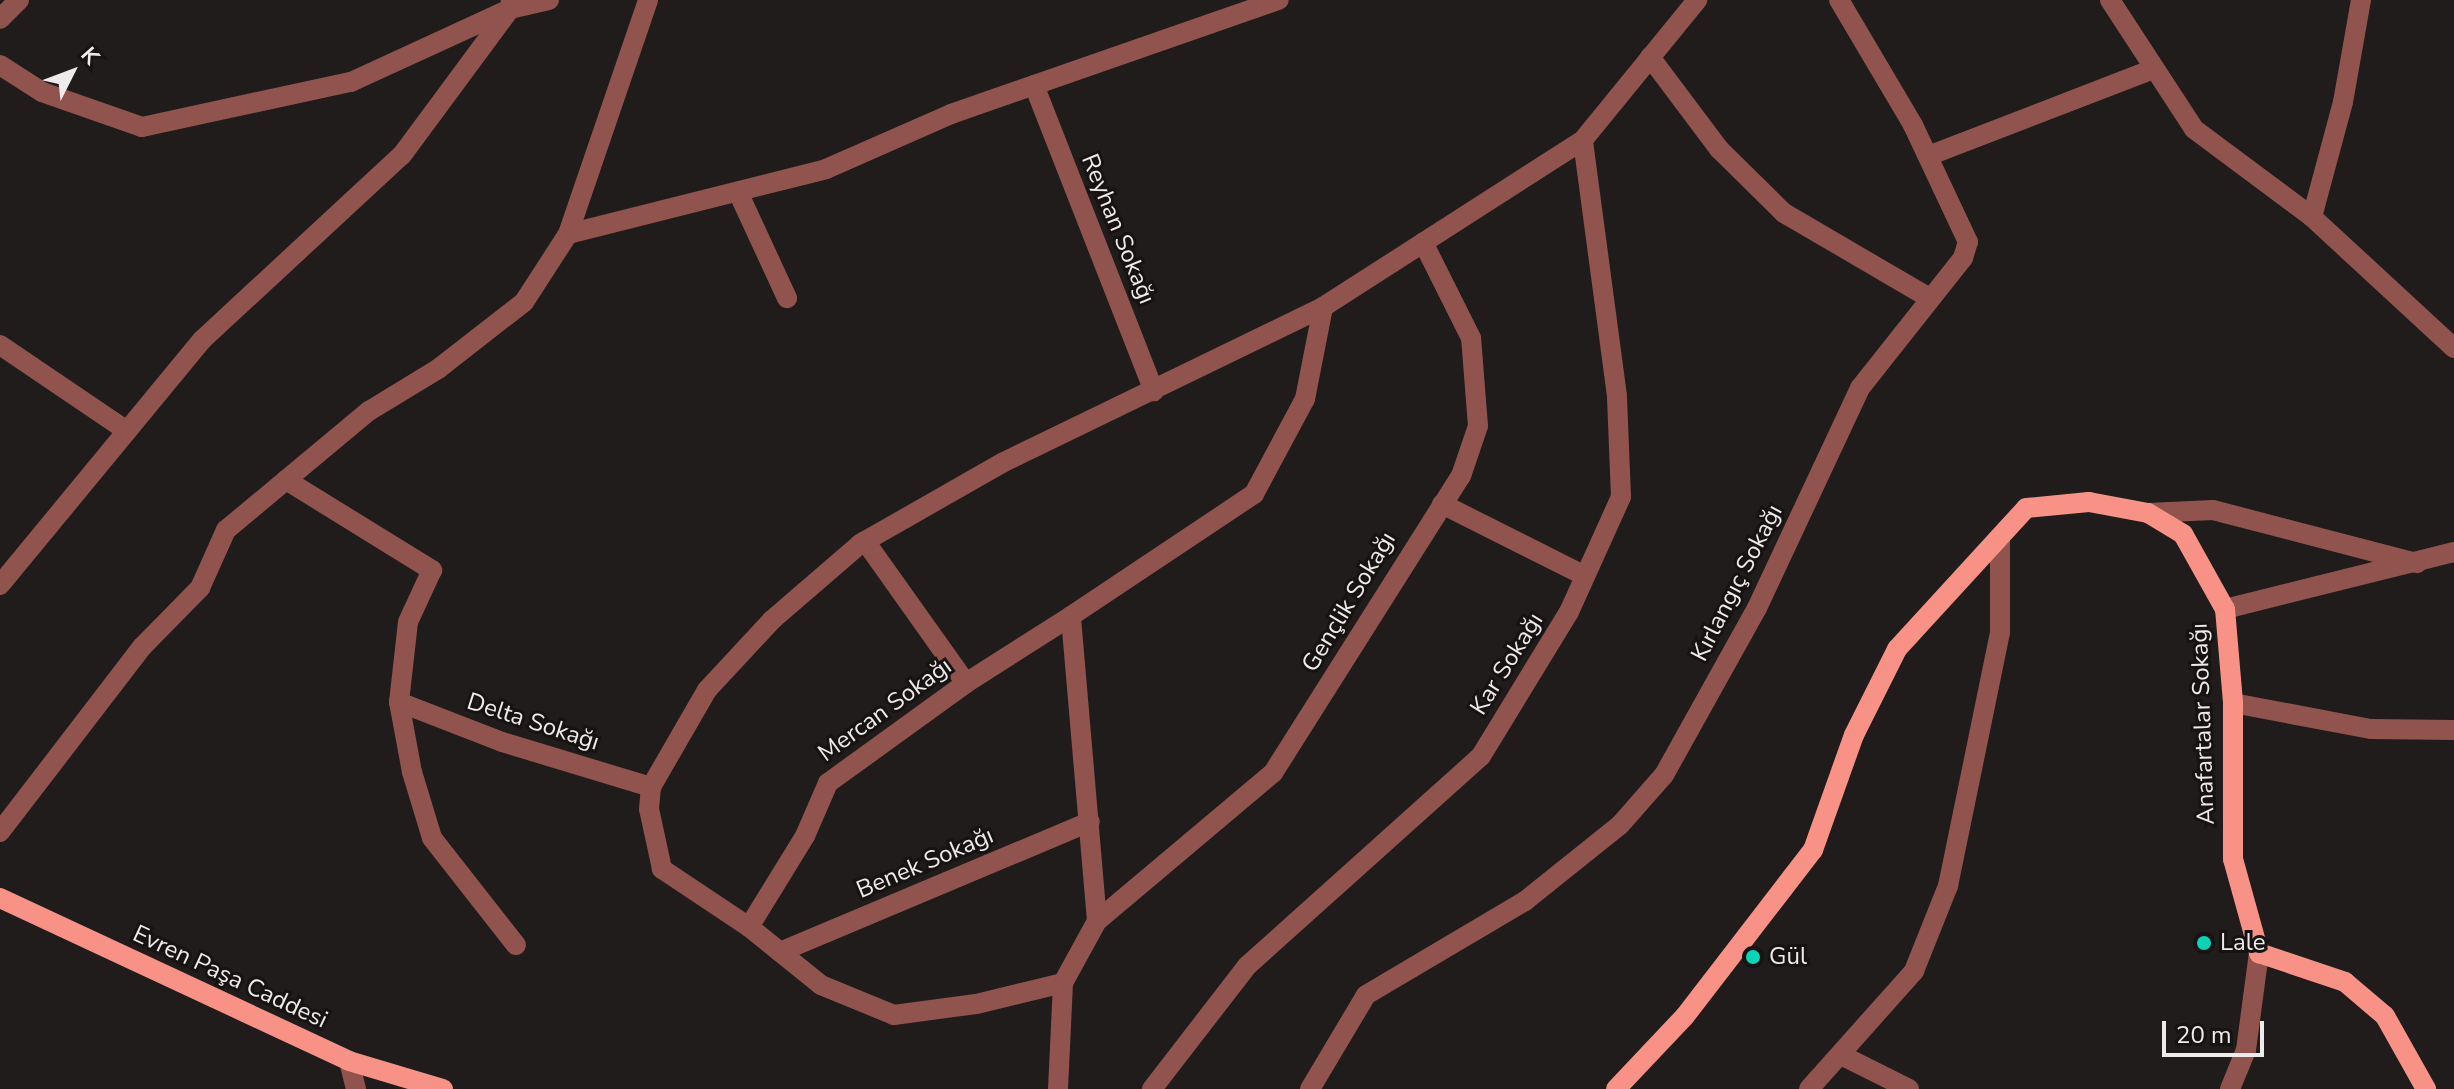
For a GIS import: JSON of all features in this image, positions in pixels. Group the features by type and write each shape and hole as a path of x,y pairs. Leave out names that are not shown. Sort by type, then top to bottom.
{"main road":[{"name":"Anafartalar Sokağı","path":"1616,1089 1685,1016 1813,850 1854,735 1897,649 2026,508 2089,502 2148,513 2183,534 2225,609 2233,703 2233,859 2259,953"},
{"name":"Evren Paşa Caddesi","path":"0,898 349,1061 400,1073 443,1089"},
{"path":"2259,953 2345,982 2385,1016 2426,1089"}],"street":[{"path":"0,19 19,0"},
{"path":"0,65 42,92 142,127 351,82 511,4 549,0"},
{"path":"0,832 142,647 200,588 226,530 369,411 438,369 524,302 568,234 648,0"},
{"path":"568,234 826,169 951,114 1279,0"},
{"path":"1063,983 976,1004 894,1015 821,985 749,927 662,869 649,809 651,787 707,690 772,620 865,541 1002,463 1323,307 1583,140 1697,0"},
{"name":"Kırlangıç Sokağı","path":"1310,1089 1366,995 1525,901 1620,825 1664,775 1757,608 1860,388 1928,297 1963,258 1968,242 1928,156 1839,0"},
{"path":"2110,0 2194,129 2312,217 2454,348"},
{"path":"2312,217 2343,102 2361,0"},
{"path":"0,585 202,340 402,155 511,4"},
{"path":"1650,57 1719,149 1784,213 1928,297"},
{"path":"1928,156 2154,69"},
{"name":"Reyhan Sokağı","path":"1034,85 1154,391"},
{"name":"Kar Sokağı","path":"1152,1089 1247,966 1481,756 1569,612 1621,497 1617,396 1583,140"},
{"path":"738,192 787,298"},
{"name":"Gençlik Sokağı","path":"1097,921 1273,773 1461,476 1478,426 1471,338 1423,242"},
{"name":"Mercan Sokağı","path":"749,927 805,836 828,783 966,683 1254,494 1305,399 1323,307"},
{"path":"0,345 127,431"},
{"path":"286,480 432,570 408,622 399,702 432,838 516,945"},
{"path":"1442,504 1585,576"},
{"path":"2148,513 2213,510 2417,563"},
{"path":"1809,1089 1914,971 1948,886 2000,632 2000,537"},
{"path":"865,541 966,683"},
{"path":"2225,609 2454,552"},
{"path":"1058,1089 1063,983 1097,921 1071,616"},
{"name":"Delta Sokağı","path":"399,702 502,742 651,787"},
{"path":"2233,703 2371,729 2454,730"},
{"name":"Benek Sokağı","path":"780,952 1090,822"},
{"path":"2230,1089 2246,1050 2259,953"},
{"path":"1841,1055 1909,1089"},
{"path":"349,1061 356,1089"},
{"path":"400,1073 414,1089"}],"place":[{"name":"Lale","path":"2204,943"},
{"name":"Gül","path":"1753,957"}]}
